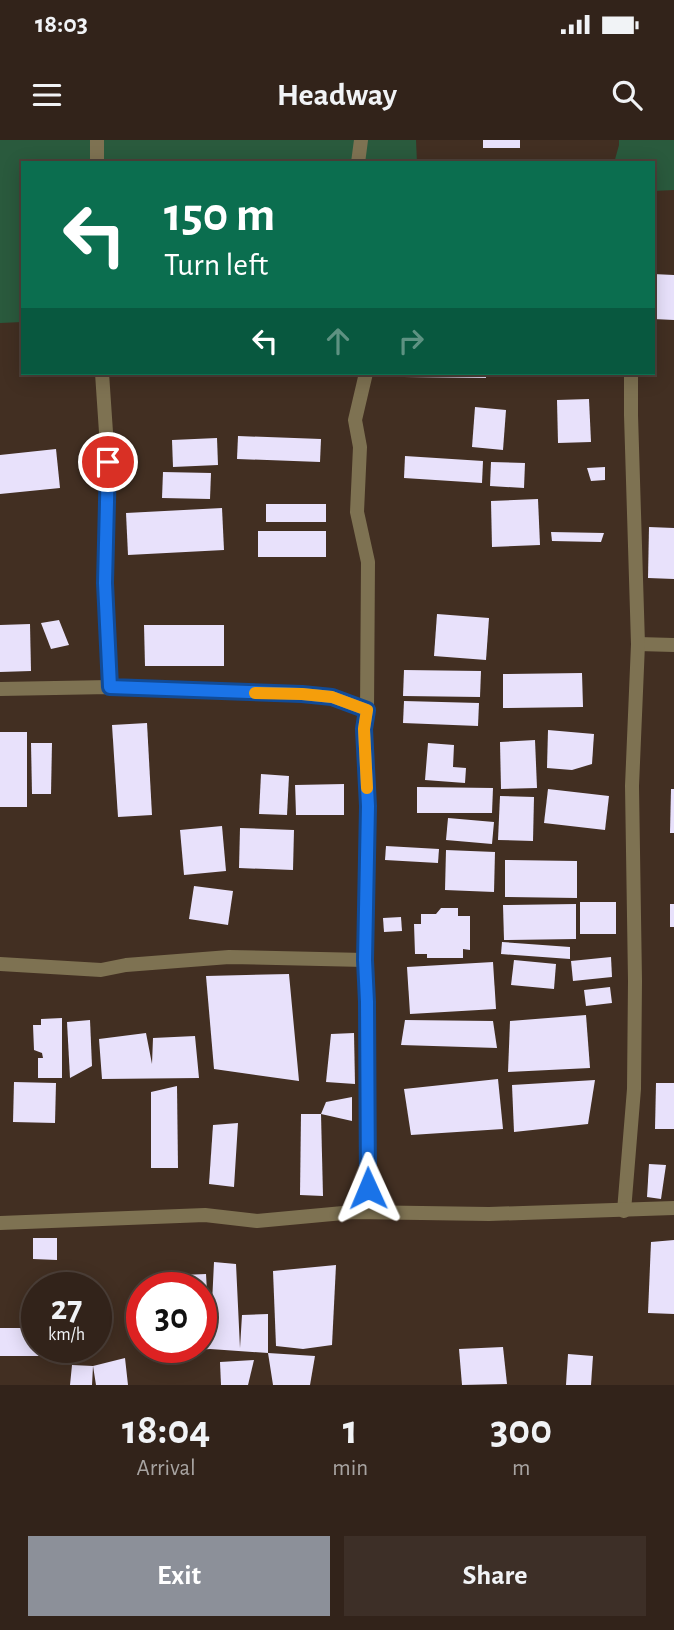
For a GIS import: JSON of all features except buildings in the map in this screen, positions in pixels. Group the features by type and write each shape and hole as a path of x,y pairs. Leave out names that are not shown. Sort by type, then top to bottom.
{"street":[{"path":"97,140 97,161"},
{"path":"358,161 361,140"},
{"path":"102,375 108,462 105,583 110,687"},
{"path":"366,375 355,420 360,447 358,512 368,562 367,710 364,729 368,806 365,960 368,1212"},
{"path":"624,1211 634,1089 632,786 638,644 631,375"},
{"path":"638,644 674,645"},
{"path":"0,689 110,687 302,694 332,697 367,710"},
{"path":"0,964 101,970 126,965 229,957 365,960"},
{"path":"0,1223 205,1215 257,1221 354,1212 489,1214 674,1208"}],"green space":[{"path":"0,140 416,140 417,161 21,161 21,322 0,323"},
{"path":"619,140 674,140 674,190 655,191 655,161 615,161"}],"slow traffic":[{"path":"255,693 332,697 367,710 364,729 367,788"}],"route":[{"path":"108,462 105,583 110,687 302,694 332,697 367,710 364,729 368,806 365,960 368,1188"}]}
